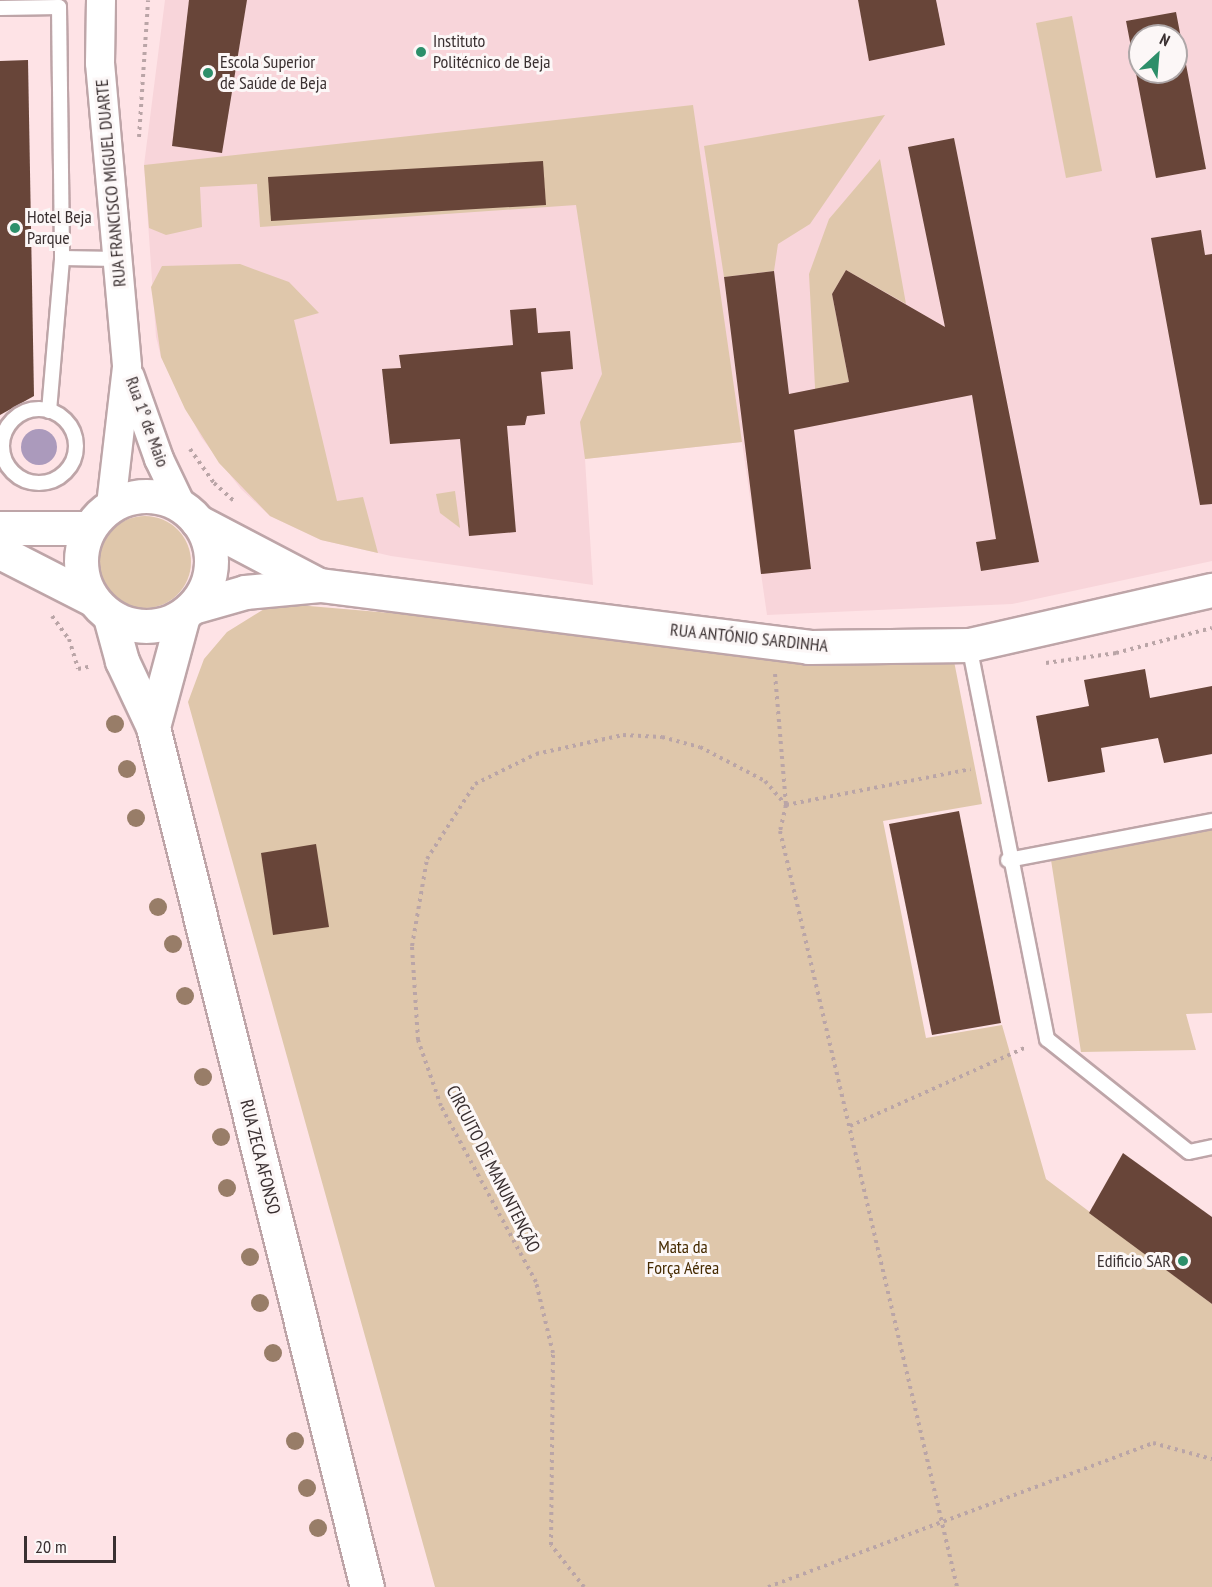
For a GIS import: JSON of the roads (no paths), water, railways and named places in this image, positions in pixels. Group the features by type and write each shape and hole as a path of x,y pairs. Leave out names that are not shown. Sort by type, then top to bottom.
{"main road":[{"name":"RUA ANTÓNIO SARDINHA","path":"111,505 146,496 190,514 250,553 320,585"},
{"path":"101,608 80,564 88,528 111,505"},
{"path":"188,611 210,575 211,556 190,514"},
{"path":"0,528 88,528"},
{"name":"RUA ANTÓNIO SARDINHA","path":"0,552 101,608 147,627 245,592 320,585 808,647 969,645 1212,590"},
{"name":"RUA ZECA AFONSO","path":"101,608 122,661 153,727 367,1587"},
{"name":"RUA ZECA AFONSO","path":"153,727 188,611"}],"street":[{"name":"RUA FRANCISCO MIGUEL DUARTE","path":"101,0 100,63 127,366"},
{"name":"Rua 1º de Maio","path":"111,505 127,366"},
{"name":"Rua 1º de Maio","path":"127,366 159,459 190,514"}],"lane":[{"path":"0,8 59,7 62,258 49,411"},
{"path":"62,258 117,259"},
{"path":"38,410 49,411 70,426 74,456 55,480 30,482 10,469 2,448 4,436 16,417 38,410"},
{"path":"969,645 1008,860 1047,1039 1189,1152 1212,1148"},
{"path":"1008,860 1212,821"}],"place":[{"name":"Instituto Politécnico de Beja","path":"421,52"},
{"name":"Escola Superior de Saúde de Beja","path":"208,73"},
{"name":"Hotel Beja Parque","path":"15,228"},
{"name":"Edificio SAR","path":"1183,1261"}],"park label":[{"name":"Mata da Força Aérea","path":"683,1258"}]}
